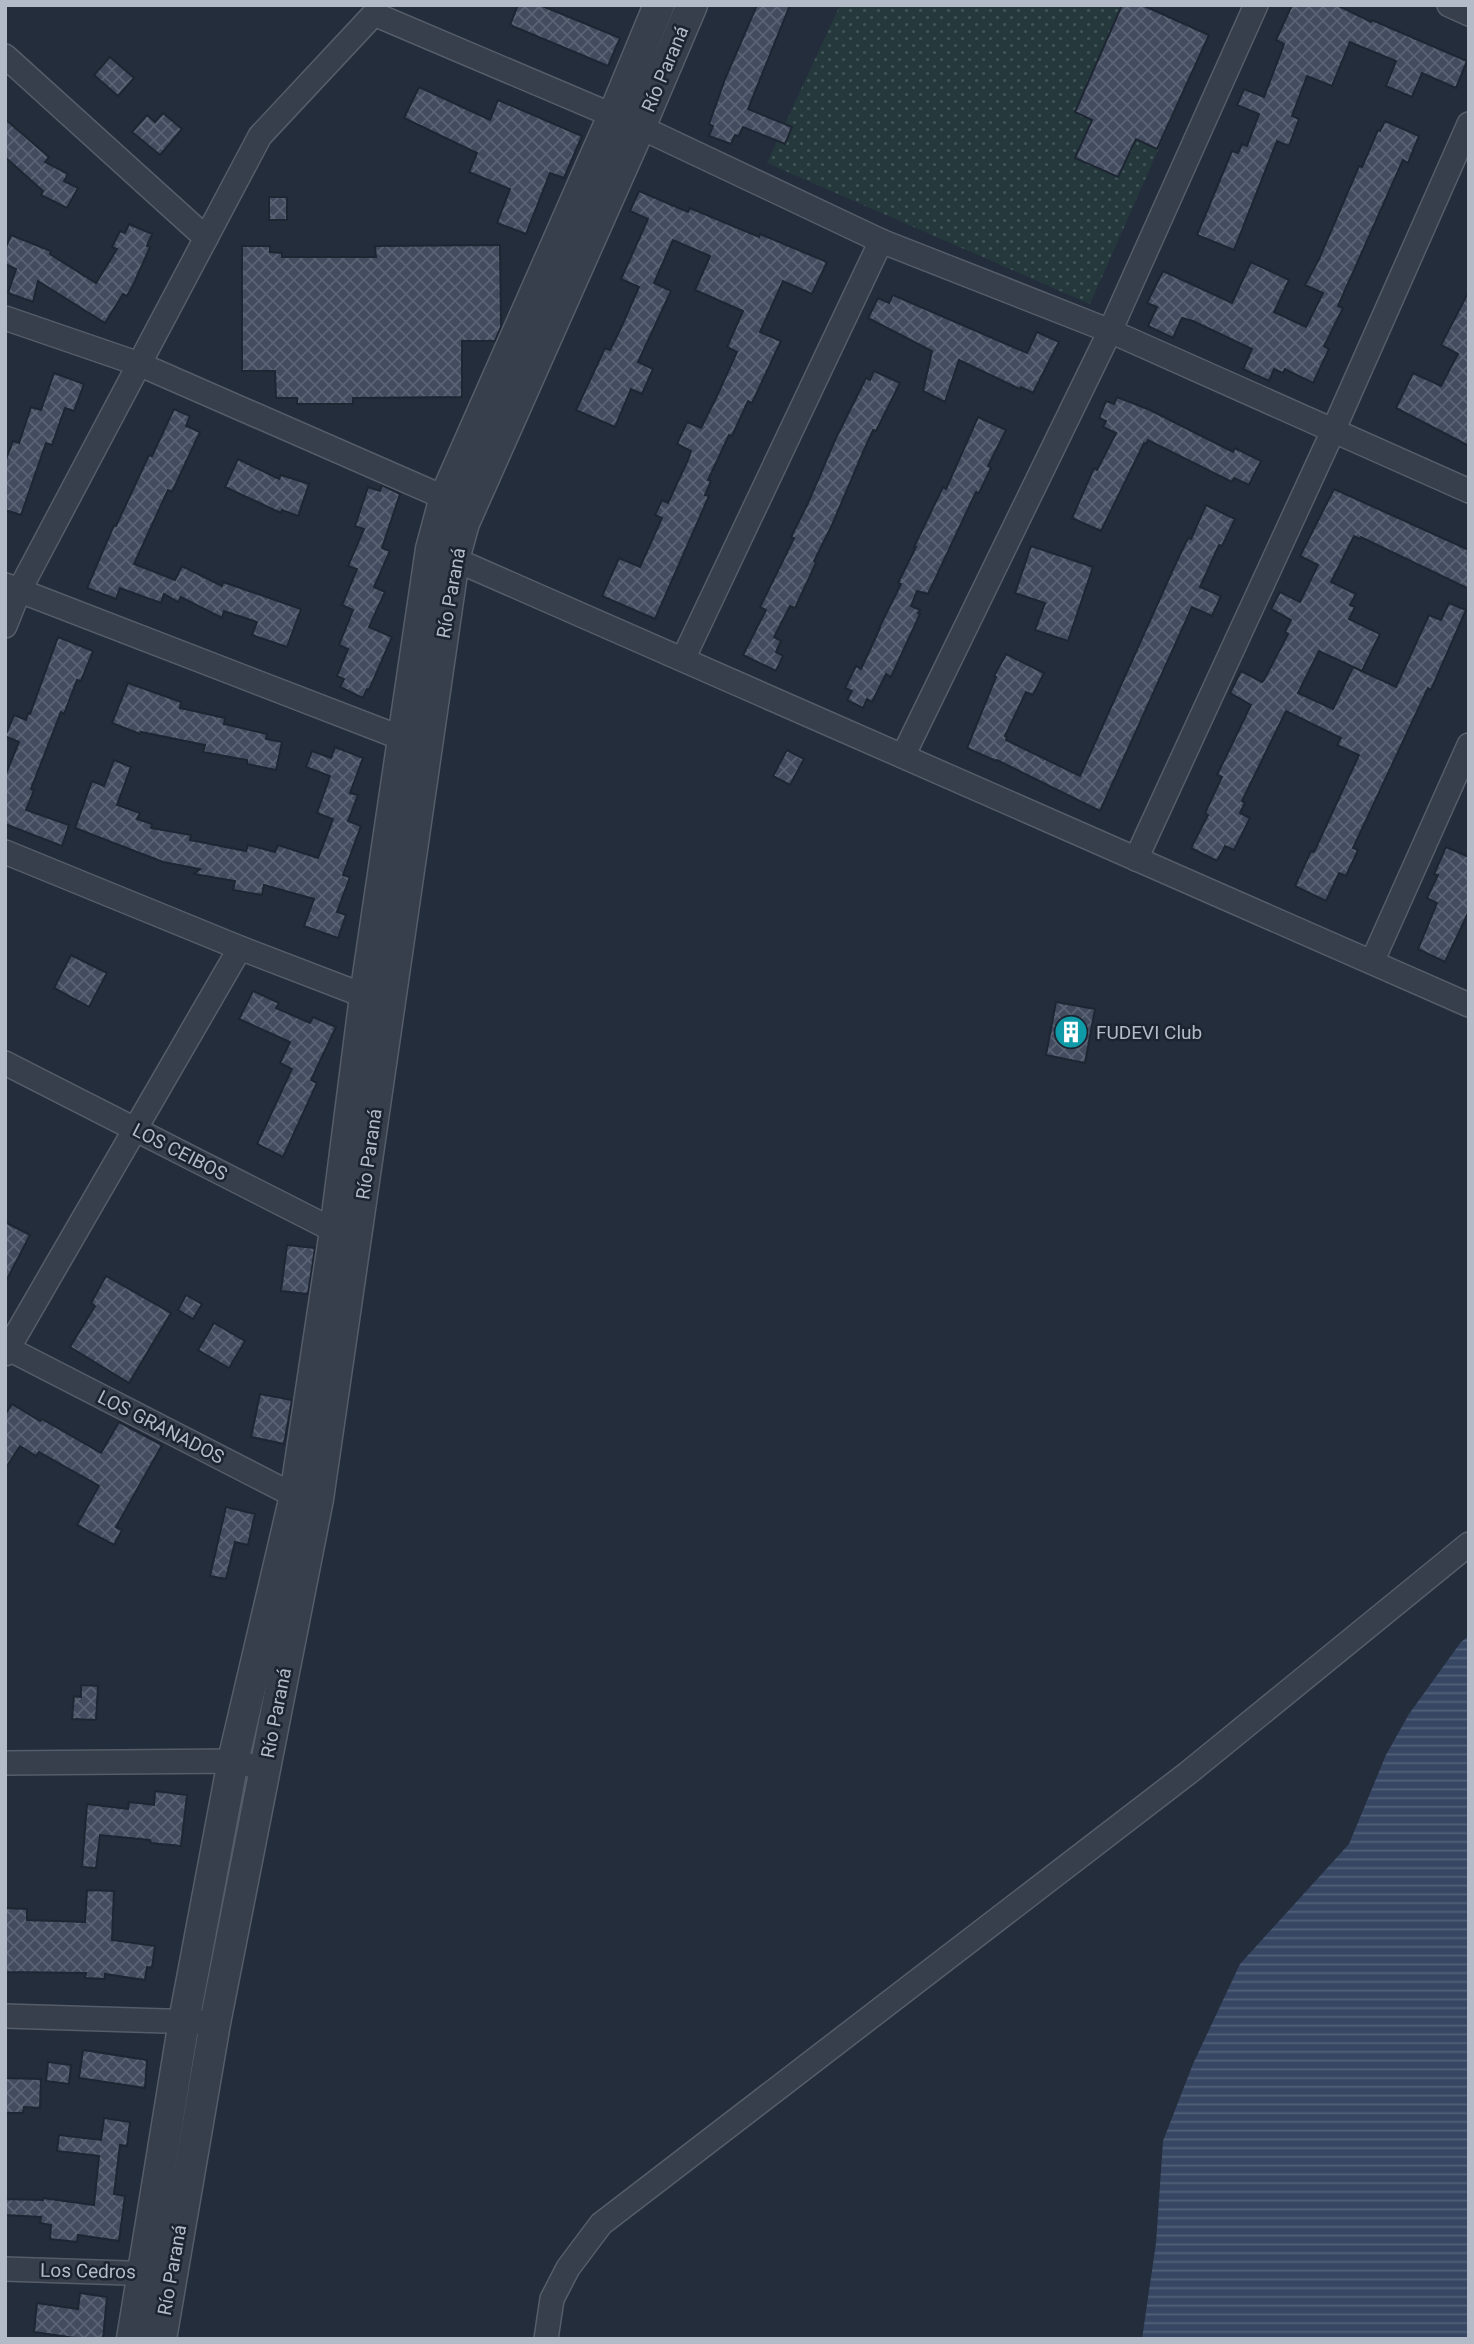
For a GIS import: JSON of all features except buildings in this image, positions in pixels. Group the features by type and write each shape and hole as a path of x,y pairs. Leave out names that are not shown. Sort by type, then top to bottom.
{"street":[{"name":"Río Paraná","path":"132,2339 157,2274 215,2023 265,1769 346,1233 443,554 457,503 659,5"},
{"name":"Río Paraná","path":"457,503 640,127 692,5"},
{"path":"903,756 1111,331 1256,5"},
{"path":"1449,5 1469,14"},
{"path":"5,626 12,588 139,364 260,136 374,14 640,127 881,242 1111,331 1469,491"},
{"path":"5,56 206,237"},
{"path":"1136,859 1333,431 1469,124"},
{"path":"683,659 881,242"},
{"path":"5,318 139,364 457,503"},
{"path":"443,554 1469,1005"},
{"path":"12,588 415,743"},
{"path":"1372,962 1469,745"},
{"path":"5,852 240,948 378,998"},
{"path":"6,1350 240,948"},
{"name":"LOS CEIBOS","path":"5,1063 346,1233"},
{"name":"LOS GRANADOS","path":"6,1350 307,1497"},
{"name":"Río Paraná","path":"160,2339 157,2274 184,2021 233,1761 307,1497"},
{"path":"546,2339 552,2299 568,2267 601,2224 1188,1773 1469,1544"},
{"path":"5,1763 233,1761 265,1769"},
{"path":"5,2015 215,2023"},
{"name":"Los Cedros","path":"5,2269 157,2274"}],"green space":[{"path":"840,5 1143,5 1209,35 1090,304 767,163"}],"water":[{"path":"1469,1636 1469,2339 1142,2339 1156,2243 1163,2141 1193,2064 1240,1964 1349,1844 1386,1755 1409,1714 1461,1642"}],"place":[{"name":"FUDEVI Club","path":"1071,1032"}]}
